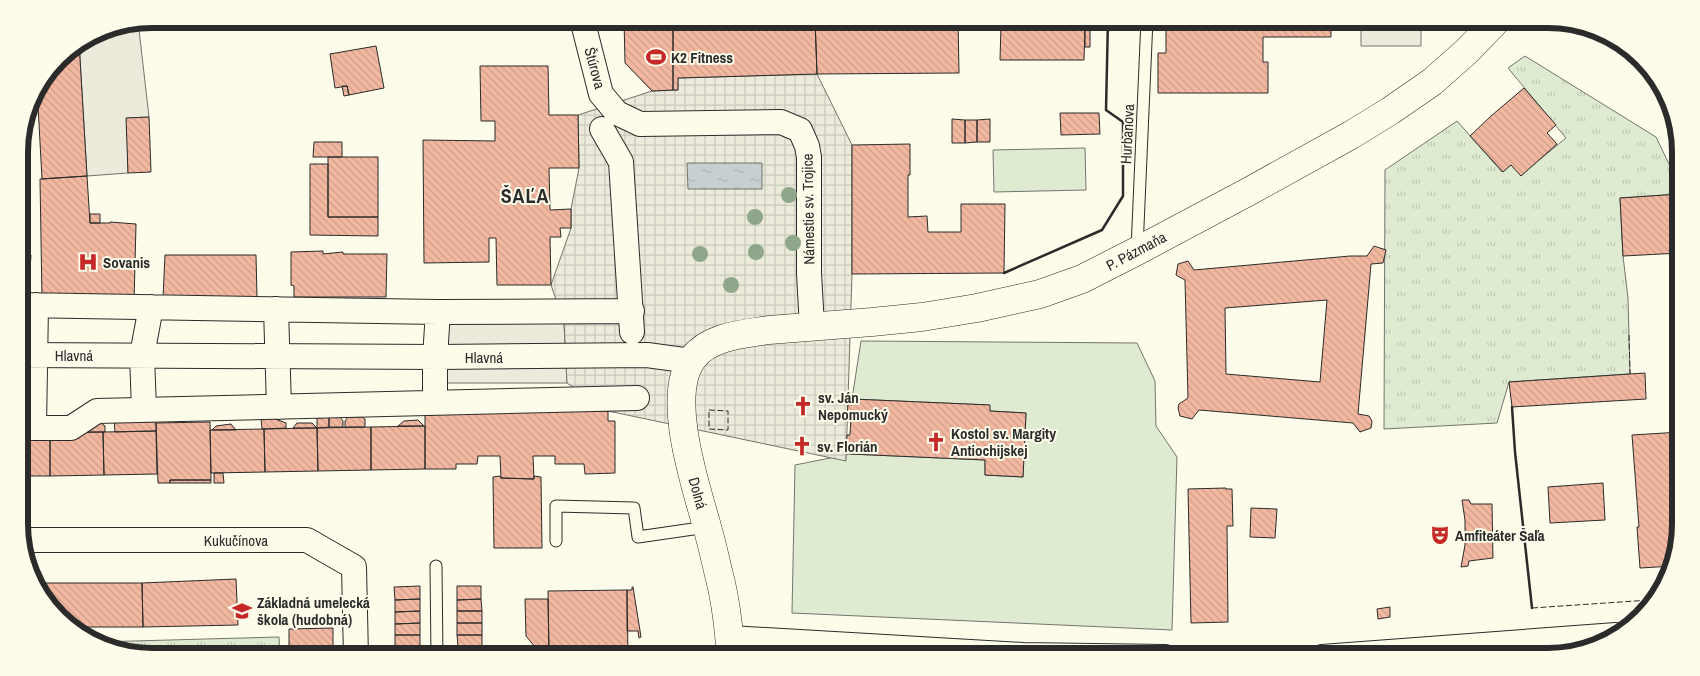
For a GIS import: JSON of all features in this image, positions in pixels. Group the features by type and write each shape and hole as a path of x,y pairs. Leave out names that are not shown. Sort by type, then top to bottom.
{"main road":[{"name":"P. Pázmaňa","path":"691,361 702,350 716,341 769,330 922,317 1004,303 1059,288 1137,252 1343,140 1432,82 1489,28"},
{"name":"Dolná","path":"691,361 684,375 681,398 683,425 689,461 720,577 730,648"}],"street":[{"name":"Štúrova","path":"584,28 609,121"},
{"name":"Námestie sv. Trojice","path":"609,121 640,124 781,122 800,130 807,146 809,157 809,273 812,327"},
{"path":"28,305 438,312 633,333 621,162 609,121"},
{"name":"Hlavná","path":"28,305 28,354 435,357 633,333 647,355 691,361"},
{"path":"144,410 142,355 151,307"},
{"path":"276,310 278,407"},
{"path":"435,403 435,357 438,312"},
{"path":"28,428 71,428 97,411 637,398"},
{"name":"Kukučínova","path":"29,540 307,540 354,567 356,648"},
{"path":"1449,648 1600,637"}],"lane":[{"name":"Hurbanova","path":"1137,252 1147,28"},
{"path":"556,541 556,506 634,508 638,537 707,527"},
{"path":"436,566 437,648"}],"green space":[{"path":"1525,56 1656,137 1672,170 1672,195 1620,198 1623,256 1628,298 1630,374 1509,382 1497,423 1384,429 1385,170 1457,121 1502,172 1511,165 1521,175 1566,138 1508,68"},
{"path":"1085,148 1086,190 994,192 993,150"},
{"path":"861,341 1137,343 1155,381 1156,426 1177,457 1172,630 792,613 795,465 850,454 985,460 985,475 1023,477 1026,413 990,411 989,405 852,399"},
{"path":"279,637 280,648 144,648 111,642"}],"shaded area":[{"path":"1361,28 1421,28 1421,46 1361,46"},
{"path":"139,29 149,117 127,118 128,173 87,176 80,51 104,37"},
{"path":"817,74 852,145 852,274 846,461 608,411 567,383 564,323 551,285 571,228 571,209 579,168 578,115 652,91 678,90 678,78"},
{"path":"564,323 567,383 439,383 438,324"}],"water":[{"path":"687,163 762,163 762,189 688,189"}],"building":[{"path":"624,28 673,28 673,90 652,91 625,63"},
{"path":"673,28 815,28 817,74 678,78 678,90 673,90"},
{"path":"815,28 958,28 959,73 817,74"},
{"path":"1001,28 1085,28 1084,60 1000,60"},
{"path":"1166,28 1331,28 1331,37 1263,37 1263,62 1268,62 1268,93 1158,93 1158,53 1166,53"},
{"path":"1085,30 1090,30 1090,47 1085,47"},
{"path":"376,46 384,88 349,95 347,86 335,88 330,54"},
{"path":"80,51 87,176 42,179 38,102 53,76"},
{"path":"480,66 548,66 549,115 578,115 579,168 549,168 550,210 571,209 571,228 560,228 561,237 550,237 551,285 497,285 496,238 489,238 489,262 424,263 423,140 495,141 495,121 481,121"},
{"path":"342,86 347,86 349,95 344,96"},
{"path":"1524,88 1556,125 1547,133 1557,144 1521,176 1511,165 1503,172 1470,136"},
{"path":"1060,113 1099,113 1100,134 1061,135"},
{"path":"149,117 151,172 128,173 126,118"},
{"path":"952,119 965,120 965,143 952,143"},
{"path":"990,119 990,142 977,142 977,120"},
{"path":"965,120 977,120 977,142 965,143"},
{"path":"314,142 342,142 342,157 313,157"},
{"path":"910,144 908,217 927,216 928,232 961,232 961,204 1005,204 1004,273 852,274 852,145"},
{"path":"328,157 378,157 378,217 328,217"},
{"path":"310,164 328,164 328,217 378,217 378,236 310,235"},
{"name":"Sovanis","path":"87,176 90,223 136,224 134,303 42,299 40,179"},
{"path":"1672,195 1672,253 1623,256 1620,198"},
{"path":"90,214 100,214 100,223 90,223"},
{"path":"1374,246 1386,250 1383,263 1371,264 1358,414 1369,416 1372,421 1371,428 1360,432 1353,423 1199,410 1192,419 1180,416 1179,404 1188,398 1185,280 1176,275 1178,264 1188,261 1194,270 1367,256","holes":["1327,300 1320,382 1226,374 1225,308"]},
{"path":"323,251 323,254 343,252 343,254 387,254 386,297 294,297 294,286 291,285 291,252"},
{"path":"28,255 31,255 28,298"},
{"path":"165,255 256,255 257,298 163,298"},
{"path":"1645,373 1646,399 1512,407 1509,382"},
{"name":"Kostol sv. Margity Antiochijskej","path":"852,399 990,405 990,411 1026,413 1023,477 985,475 985,460 850,454 850,448 846,448 847,435 850,435 851,418 847,418 848,404 852,405"},
{"path":"608,411 608,421 615,421 615,473 585,474 584,464 555,464 555,456 533,456 534,479 501,478 500,456 478,456 477,464 456,464 456,469 425,469 425,412"},
{"path":"329,417 329,427 317,428 317,418"},
{"path":"329,417 340,417 343,421 343,427 329,427"},
{"path":"348,417 362,417 365,419 365,427 345,427 345,421"},
{"path":"273,418 286,423 286,428 262,429 261,419"},
{"path":"114,420 127,422 153,420 156,424 156,431 115,432"},
{"path":"418,420 424,426 398,426 404,421"},
{"path":"100,422 105,426 105,432 84,432"},
{"path":"210,422 211,480 170,480 170,483 158,483 156,423"},
{"path":"297,423 312,423 317,428 293,428"},
{"path":"231,424 236,430 212,430 216,426"},
{"path":"425,426 425,469 371,470 371,427"},
{"path":"371,427 371,470 318,471 317,428"},
{"path":"317,428 318,471 265,472 264,429"},
{"path":"264,429 265,472 211,473 210,430"},
{"path":"156,431 157,474 104,475 103,432"},
{"path":"103,432 104,475 50,476 50,433"},
{"path":"50,433 50,476 28,476 28,434"},
{"path":"1672,433 1672,524 1671,541 1665,567 1640,568 1632,435"},
{"path":"214,473 223,473 224,483 214,483"},
{"path":"500,476 501,478 534,479 534,476 541,477 542,548 494,548 493,477"},
{"path":"170,480 211,480 211,483 170,483"},
{"path":"1603,483 1605,520 1550,523 1548,487"},
{"path":"1188,489 1232,489 1233,526 1227,526 1228,622 1191,623"},
{"path":"1462,500 1469,500 1471,504 1492,504 1493,558 1469,561 1468,566 1461,567 1465,545 1465,520"},
{"path":"1251,508 1277,509 1275,538 1250,537"},
{"path":"236,579 238,625 143,627 142,583"},
{"path":"42,583 142,583 143,627 82,627 58,606"},
{"path":"420,586 420,599 395,600 394,587"},
{"path":"457,586 481,586 481,599 457,600"},
{"path":"632,587 641,637 639,638 638,631 627,631 627,590 632,590"},
{"path":"627,590 628,648 549,648 548,591"},
{"path":"420,599 420,611 395,612 395,600"},
{"path":"481,599 482,611 457,611 457,600"},
{"path":"525,599 548,599 549,648 536,648 526,636"},
{"path":"1390,607 1390,617 1378,619 1377,609"},
{"path":"420,611 420,623 395,624 395,612"},
{"path":"457,611 482,611 482,623 457,623"},
{"path":"420,623 420,635 395,635 395,624"},
{"path":"457,623 482,623 482,635 457,635"},
{"path":"333,628 333,648 289,648 289,629"},
{"path":"395,635 420,635 420,647 395,648"},
{"path":"457,635 482,635 482,646 458,646"},
{"path":"458,646 482,646 482,648 458,648"}],"fence":[{"path":"1629,335 1630,374"},
{"path":"709,410 728,411 728,430 709,429 709,410"},
{"path":"1532,608 1646,600"}],"wall":[{"path":"1004,273 1102,230 1123,196 1123,122 1106,110 1108,28"},
{"path":"1512,407 1532,608"}],"place":[{"name":"K2 Fitness","path":"656,57"},
{"name":"Sovanis","path":"88,262"},
{"name":"sv. Ján Nepomucký","path":"803,406"},
{"name":"Kostol sv. Margity Antiochijskej","path":"936,442"},
{"name":"sv. Florián","path":"802,446"},
{"name":"Amfiteáter Šaľa","path":"1440,535"},
{"name":"Základná umelecká škola (hudobná)","path":"242,611"}],"district":[{"name":"ŠAĽA","path":"525,195"}]}
